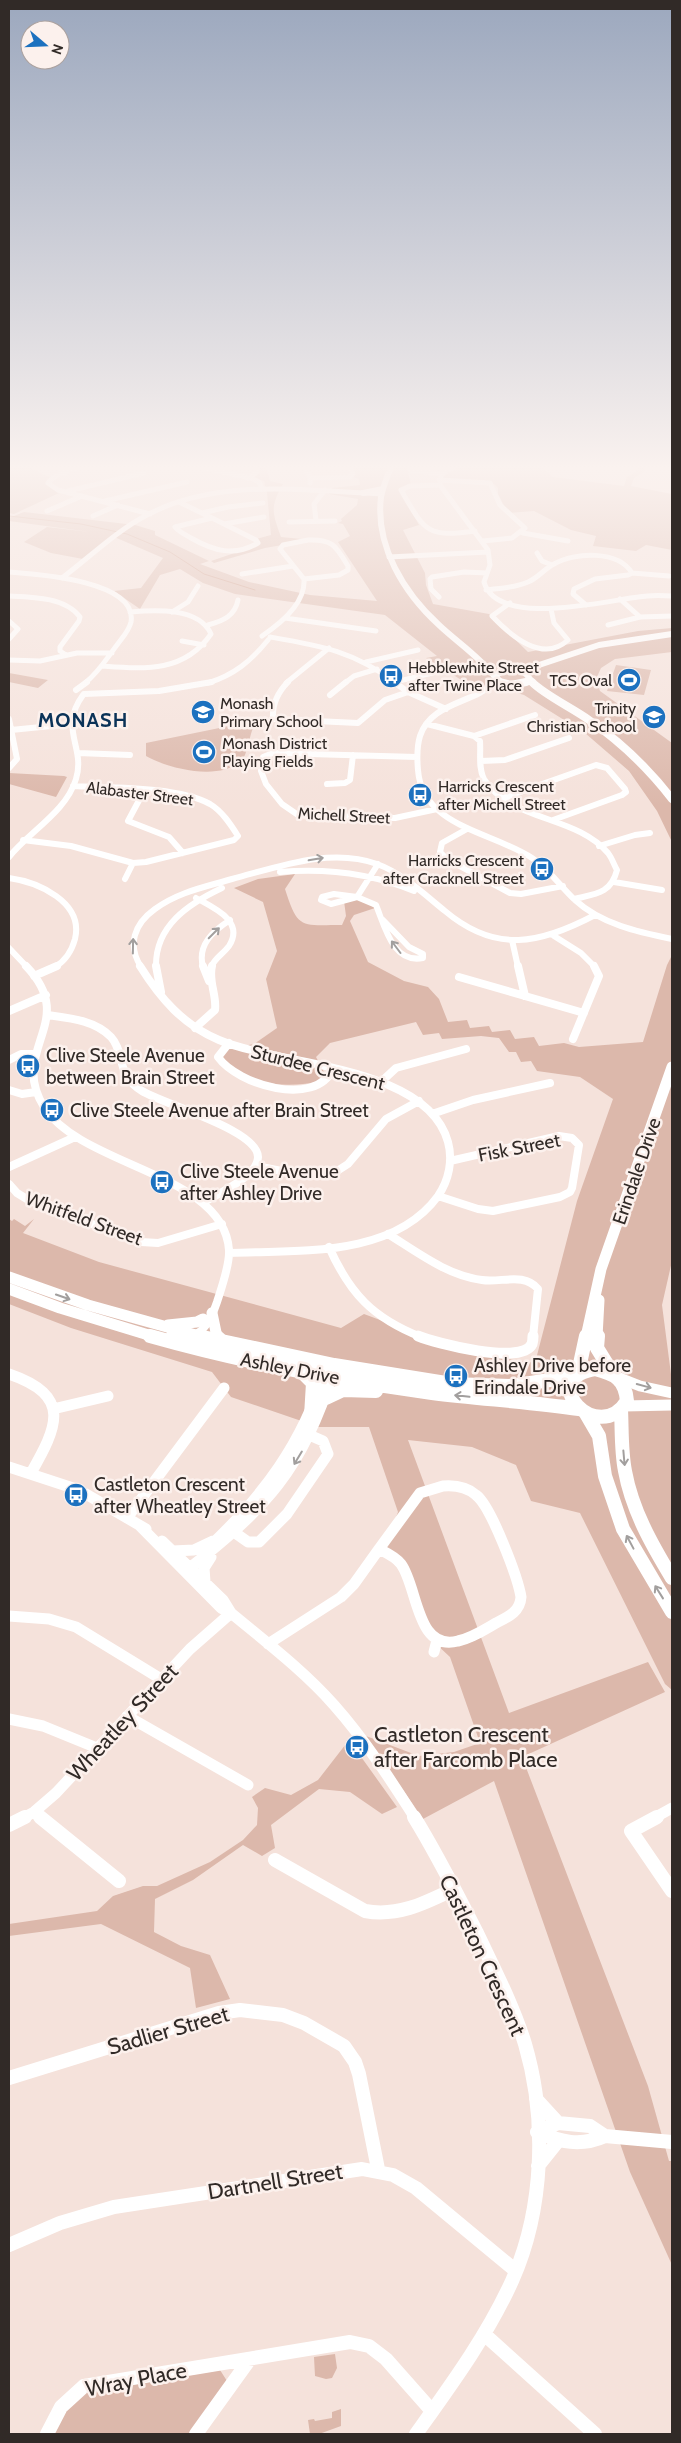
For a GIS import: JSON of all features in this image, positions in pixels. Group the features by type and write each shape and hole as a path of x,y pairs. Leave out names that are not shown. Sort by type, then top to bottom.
{"main road":[{"path":"400,578 420,606 444,630 484,661 496,678 553,699 576,710"},
{"path":"496,678 502,671 533,667 599,646 672,636"},
{"path":"511,685 523,684 544,668 579,655 624,644 672,636"},
{"path":"467,647 497,664 525,673 533,684 576,710 632,753 672,799"},
{"name":"Erindale Drive","path":"576,1375 601,1269 672,1068"},
{"name":"Erindale Drive","path":"609,1246 598,1308 596,1339 601,1358 615,1375"},
{"name":"Ashley Drive","path":"9,1277 95,1307 158,1326 378,1383 491,1387 513,1386 576,1375"},
{"name":"Ashley Drive","path":"9,1289 99,1321 177,1343 301,1371 330,1370"},
{"path":"158,1326 197,1322 208,1316 216,1336 222,1342"},
{"path":"672,1578 642,1524 633,1502 624,1458 623,1408 628,1394 626,1388 615,1375 597,1369 576,1375 568,1388 569,1396 599,1436 605,1476 623,1529 646,1571 672,1612"},
{"path":"301,1371 313,1383 311,1416"},
{"path":"326,1398 332,1393 378,1383 397,1385 414,1397 435,1393 582,1411 604,1416 623,1408"}],"street":[{"path":"62,578 91,584 110,592 125,603 131,618 128,630 112,653 86,684 75,693"},
{"path":"75,693 152,693 204,683 241,667 262,649 269,637 303,594 306,589 304,580 316,578"},
{"path":"431,578 431,590 439,597"},
{"path":"485,578 486,590 495,597 510,603 550,609 620,600 672,596"},
{"path":"486,590 524,584 535,578"},
{"path":"586,605 573,594 574,589 595,579 605,578"},
{"path":"172,612 185,605 196,592 198,586"},
{"path":"9,596 57,603 76,611 80,618 60,647 60,651 66,655"},
{"path":"130,612 155,610 172,612 208,625 228,620 238,605 238,600"},
{"path":"620,600 640,617"},
{"path":"510,603 492,616 526,647 537,650 565,644 568,640 554,623 550,609"},
{"path":"608,625 640,617 672,616"},
{"path":"285,618 376,631"},
{"path":"9,621 17,626 18,629 9,639"},
{"path":"102,666 151,668 190,657 212,634 208,625"},
{"path":"261,638 269,637"},
{"path":"261,638 269,637 328,648 366,662 408,692 446,708"},
{"path":"261,638 262,649"},
{"path":"182,640 204,644"},
{"path":"328,648 280,690 275,701 273,719 280,721 358,723 385,700 408,692"},
{"path":"366,662 418,650"},
{"path":"9,660 40,661 84,652 112,653"},
{"path":"330,695 354,676 377,669"},
{"path":"395,682 445,670"},
{"path":"496,678 491,686 446,708 427,724 418,740 419,785 437,809 467,829 527,855 549,870 574,899 596,915 630,930 672,938"},
{"path":"9,857 23,840 57,810 73,786 78,773 78,753 71,724 72,712 76,702 84,693 86,684"},
{"path":"463,700 511,685"},
{"path":"75,693 76,702"},
{"path":"474,736 535,715"},
{"path":"9,719 16,759 15,763 9,768"},
{"path":"11,730 71,724 124,725"},
{"path":"427,724 474,736 480,741 484,779 503,798 554,820 599,846 615,864 617,876 614,882 601,892 574,899"},
{"path":"481,761 505,760 569,738"},
{"path":"78,753 130,755"},
{"name":"Michell Street","path":"417,757 268,754 263,757 261,773 270,789 290,812 298,815 395,818 437,809"},
{"path":"327,784 345,783 350,780 353,755"},
{"path":"503,798 596,765 607,768 625,789 626,792 622,795 554,820"},
{"name":"Alabaster Street","path":"23,840 71,846 133,863 146,862 234,840 238,835 209,803 144,791 73,786"},
{"path":"144,791 128,821 169,838 183,853"},
{"path":"467,829 440,846 440,852 447,859 510,893 521,894 563,886"},
{"path":"599,846 634,834 650,833"},
{"name":"Sturdee Crescent","path":"166,1001 158,983 154,967 156,950 165,931 179,914 199,900 242,880 297,867 320,858 341,857 378,864 434,900 460,923 488,936 512,940 534,940 554,936 596,915"},
{"path":"125,879 133,863"},
{"path":"378,864 357,897 375,904 396,950 411,959 423,958 423,954 409,947 383,920"},
{"name":"Sturdee Crescent","path":"230,1253 329,1248 368,1241 388,1234 422,1215 438,1196 446,1183 450,1161 450,1146 446,1134 432,1114 419,1101 382,1081 229,1043 195,1028 173,1010 133,957 132,941 138,925 157,907 187,893 253,874 297,867 371,876 406,887 434,900"},
{"path":"9,878 35,883 57,895 68,907 76,924 72,946 63,962 34,976"},
{"path":"614,882 662,890"},
{"path":"187,893 220,911 230,920 234,929 232,942 214,962 210,974 211,984"},
{"path":"195,1028 215,1010 216,1000 202,961 202,951 208,939 230,920"},
{"path":"554,936 588,960 598,971 598,982 573,1038"},
{"path":"512,940 525,996"},
{"path":"9,948 34,976 46,995 47,1015 34,1054 32,1077 36,1092 51,1116 75,1136 183,1187 204,1202 222,1224 228,1238 230,1253 227,1274 204,1328 197,1335 189,1338 99,1321"},
{"path":"9,962 18,959"},
{"path":"202,961 214,962"},
{"path":"141,970 154,967"},
{"path":"459,977 584,1013"},
{"path":"9,1011 46,995"},
{"path":"47,1015 83,1020 106,1032 116,1044 122,1070 132,1084 151,1096 244,1136 257,1150 256,1166 246,1178 204,1202"},
{"path":"229,1043 218,1057 224,1066 241,1078 264,1085 284,1088 309,1086 324,1082 333,1069"},
{"path":"382,1081 396,1068 466,1049"},
{"path":"9,1060 18,1055 34,1054"},
{"path":"432,1114 473,1100 550,1083"},
{"path":"9,1090 22,1094 36,1092"},
{"path":"256,1166 307,1176 334,1172 348,1164 386,1119 419,1101"},
{"path":"9,1168 75,1136"},
{"name":"Fisk Street","path":"438,1196 478,1209 493,1211 566,1195 572,1188 579,1145 572,1138 559,1136 450,1161"},
{"name":"Whitfeld Street","path":"9,1184 17,1193 30,1201 141,1242 158,1243 222,1224"},
{"path":"329,1248 343,1276 362,1301 375,1312 409,1332 450,1346 483,1351 517,1352 528,1350 532,1344 538,1289 534,1283 519,1280 485,1281 465,1276 388,1234"},
{"path":"197,1335 200,1342 206,1346 247,1356 256,1362"},
{"path":"185,1568 231,1531 271,1482 306,1434 326,1398 330,1370"},
{"path":"306,1434 311,1416 330,1370"},
{"path":"9,1374 22,1378 38,1387 47,1395 53,1410 54,1427 51,1438 31,1473"},
{"path":"615,1375 640,1386 672,1393"},
{"path":"127,1518 224,1388"},
{"path":"53,1410 108,1396"},
{"path":"623,1408 651,1404 672,1405"},
{"path":"231,1531 248,1542 259,1542 289,1512 328,1454 326,1445 306,1434"},
{"name":"Castleton Crescent","path":"9,1467 79,1490 149,1530 173,1551 185,1568 221,1608 231,1612 304,1675 333,1705 364,1743 389,1779 454,1890 509,2003 528,2058 536,2099 537,2168 531,2222 516,2271 502,2303 484,2334 416,2434"},
{"path":"268,1644 341,1597 354,1584 379,1549 415,1499 428,1488 444,1485 462,1488 479,1497 485,1504 520,1592 522,1600 519,1608 510,1617 458,1641 437,1640 425,1629 402,1565 379,1549"},
{"name":"Castleton Crescent","path":"140,1526 143,1533 205,1582 228,1606 231,1612"},
{"path":"173,1551 186,1553 196,1551 220,1541"},
{"path":"205,1582 205,1563 220,1541"},
{"name":"Wheatley Street","path":"9,1825 34,1812 56,1793 190,1649 231,1612"},
{"path":"9,1616 49,1619 76,1627 161,1679"},
{"path":"434,1652 437,1640"},
{"path":"127,1716 248,1785"},
{"path":"9,1719 43,1726 97,1748"},
{"path":"672,1808 631,1831 672,1891"},
{"path":"34,1812 119,1881"},
{"path":"275,1860 365,1911 378,1914 399,1913 454,1890"},
{"name":"Sadlier Street","path":"9,2078 219,2013 247,2010 283,2015 333,2038 344,2046 352,2056 359,2074 378,2170"},
{"path":"536,2099 558,2122"},
{"path":"537,2132 558,2122 590,2126 605,2136 672,2142"},
{"path":"537,2132 558,2142 591,2143 605,2136"},
{"path":"537,2168 544,2156 558,2142"},
{"name":"Dartnell Street","path":"9,2245 61,2222 114,2207 353,2169 378,2170 401,2178 416,2188 516,2271"},
{"path":"484,2334 595,2434"},
{"name":"Wray Place","path":"47,2434 50,2422 60,2406 71,2394 84,2386 350,2342 369,2346 386,2359 432,2411"},
{"path":"196,2434 250,2359"}],"shaded area":[{"path":"148,578 158,578 140,609 114,591 141,588"},
{"path":"195,578 238,578 310,595 377,601 362,578 425,578 433,604 489,614 528,652 638,631 672,628 672,652 615,659 601,668 596,679 600,691 672,743 672,842 657,811 629,771 585,733 524,695 490,685 471,686 426,658 437,656 385,615 235,594 203,583"},
{"name":"TCS Oval","path":"616,665 651,670 644,695 607,691"},
{"path":"9,673 48,680 38,688 9,682"},
{"path":"234,725 253,728 244,757 236,765 224,770 211,772 182,769 146,756 146,743"},
{"path":"9,773 67,777 56,797 9,784"},
{"path":"295,874 285,889 294,912 303,922 318,925 342,925 346,916 344,901 360,898 375,908 354,915 350,921 368,962 404,981 428,987 439,999 448,1022 467,1020 470,1028 489,1026 492,1032 510,1030 515,1039 534,1037 539,1046 564,1043 579,1047 643,1042 667,965 672,955 672,1261 662,1305 672,1382 672,1690 665,1684 580,1513 531,1501 516,1465 472,1447 408,1440 509,1713 648,1662 665,1692 522,1757 648,2086 669,2161 672,2161 672,2265 630,2172 494,1781 423,1819 366,1736 419,1756 454,1752 480,1743 450,1657 435,1643 403,1561 385,1546 398,1512 369,1427 319,1427 231,1397 212,1372 71,1328 9,1304 9,1219 12,1221 14,1219 25,1226 34,1219 23,1233 99,1262 341,1328 364,1314 468,1353 535,1363 577,1201 613,1099 580,1077 537,1071 531,1061 521,1062 516,1052 509,1052 499,1038 481,1036 442,1039 439,1033 423,1035 416,1022 330,1043 316,1057 325,1074 321,1081 290,1085 269,1083 249,1078 237,1071 222,1057 228,1049 254,1044 277,1028 266,979 277,951 263,902 234,888 258,879"},
{"path":"349,1740 397,1807 382,1814 350,1792 319,1789 271,1825 275,1848 262,1856 243,1845 193,1880 155,1899 154,1932 181,1946 210,1955 230,1999 196,2008 190,1968 101,1924 9,1936 9,1924 97,1911 113,1896 143,1886 157,1886 210,1862 243,1840 257,1825 258,1808 252,1797 265,1788 291,1795 318,1780"},
{"path":"335,2354 337,2368 332,2378 326,2379 315,2376 314,2357"},
{"path":"220,2370 227,2381 193,2434 52,2434 59,2416 83,2393"},
{"path":"341,2409 341,2426 319,2434 310,2434 308,2420 314,2419 315,2421 332,2418 332,2412"}],"waterway":[{"path":"217,578 255,590"}],"place":[{"name":"Hebblewhite Street after Twine Place","path":"391,676"},
{"name":"TCS Oval","path":"629,680"},
{"name":"Monash Primary School","path":"203,712"},
{"name":"Trinity Christian School","path":"654,717"},
{"name":"Monash District Playing Fields","path":"204,752"},
{"name":"Harricks Crescent after Michell Street","path":"420,795"},
{"name":"Harricks Crescent after Cracknell Street","path":"542,869"},
{"name":"Clive Steele Avenue between Brain Street","path":"28,1066"},
{"name":"Clive Steele Avenue after Brain Street","path":"52,1110"},
{"name":"Clive Steele Avenue after Ashley Drive","path":"162,1182"},
{"name":"Ashley Drive before Erindale Drive","path":"456,1376"},
{"name":"Castleton Crescent after Wheatley Street","path":"76,1495"},
{"name":"Castleton Crescent after Farcomb Place","path":"357,1747"}],"district":[{"name":"MONASH","path":"83,720"}]}
